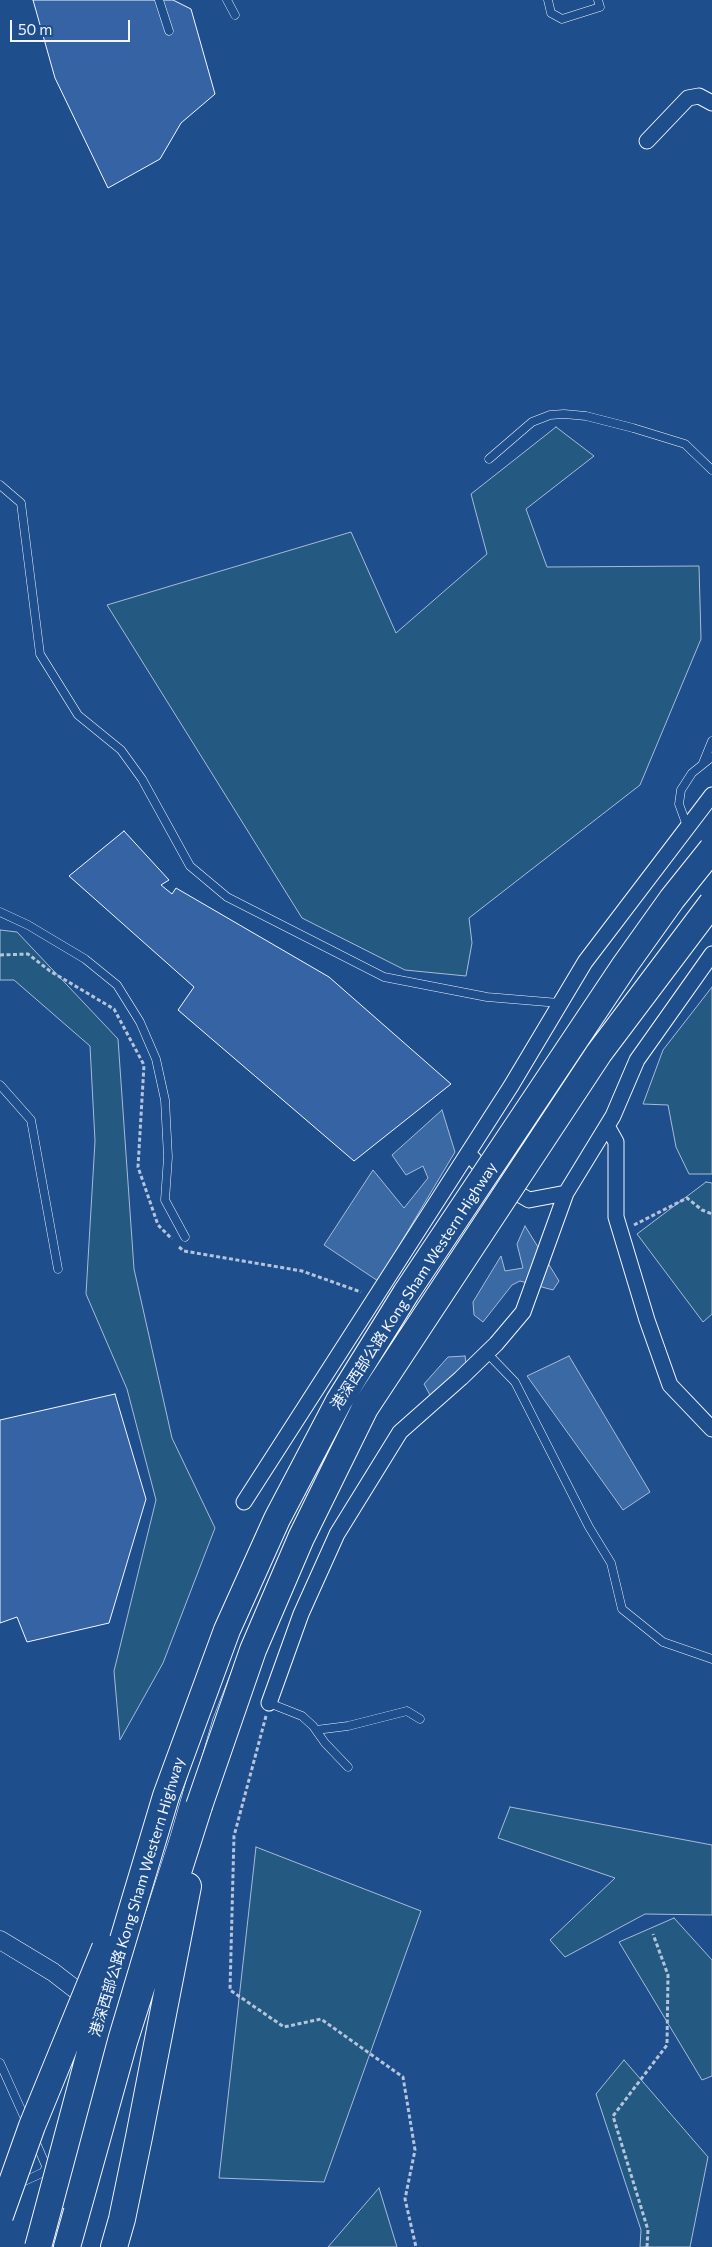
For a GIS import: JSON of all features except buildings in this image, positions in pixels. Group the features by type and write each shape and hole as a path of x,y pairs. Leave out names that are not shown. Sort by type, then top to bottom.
{"highway":[{"name":"港深西部公路 Kong Sham Western Highway","path":"38,2247 96,2030 166,1796 227,1630 251,1575 306,1462 339,1401 412,1285 619,974 672,899 712,849"},
{"name":"港深西部公路 Kong Sham Western Highway","path":"67,2247 124,2042 199,1806 253,1650 301,1538 365,1408 599,1053 712,903"},
{"path":"0,2216 32,2126 166,1796"},
{"path":"114,2247 122,2219 176,1950 195,1848 199,1806"}],"street":[{"path":"647,141 688,98 699,96 712,103"},
{"path":"244,1502 511,1086 585,962 712,795"},
{"path":"269,1703 301,1614 336,1534 400,1432 487,1353 523,1312 566,1193 607,1126 637,1060 712,954"},
{"path":"607,1126 616,1142 616,1217 647,1320 670,1385 712,1428"},
{"path":"468,1152 491,1178 529,1200 566,1193"},
{"path":"0,1940 53,1972 115,2020 87,2124 48,2247"}],"lane":[{"path":"159,0 169,32"},
{"path":"226,0 235,15"},
{"path":"548,0 551,13 562,19 600,7 598,0"},
{"path":"488,460 532,422 550,415 564,414 586,416 685,444 712,470"},
{"path":"0,485 21,502 40,654 78,715 121,750 142,779 190,866 227,897 384,977 487,997 559,1003"},
{"path":"703,763 712,741"},
{"path":"687,826 679,804 681,790 692,773 712,757"},
{"path":"0,912 85,959 117,985 140,1022 156,1059 165,1100 168,1157 165,1200 185,1237"},
{"path":"0,1086 31,1120 58,1269"},
{"path":"448,1246 491,1178"},
{"path":"487,1353 515,1382 589,1527 611,1563 622,1609 663,1642 712,1659"},
{"path":"115,2020 174,1838 209,1717 248,1617 305,1492"},
{"path":"269,1703 302,1716 348,1767"},
{"path":"316,1730 348,1726 407,1712 420,1719"},
{"path":"0,2063 46,2166 44,2172 0,2192"}],"path":[{"path":"621,1232 686,1198 702,1210 712,1214"},
{"path":"269,1703 234,1836 230,1990 284,2027 321,2019 403,2077 415,2150 405,2199 416,2247"},
{"path":"648,2247 648,2230 613,2116 666,2045 668,1975 653,1934"}],"shaded area":[{"path":"556,427 594,456 526,509 547,567 699,566 701,639 640,785 469,918 472,943 466,976 405,970 302,918 107,605 351,532 396,633 487,554 471,494"},
{"path":"0,930 17,932 118,1039 134,1269 172,1438 215,1528 163,1663 120,1740 114,1671 156,1500 127,1389 86,1294 95,1141 90,1046 14,980 0,980"},
{"path":"712,987 712,1174 689,1174 676,1147 668,1105 643,1104 663,1050"},
{"path":"442,1110 455,1152 378,1281 324,1245 373,1170 404,1208 428,1178 423,1166 406,1175 392,1155"},
{"path":"706,1182 712,1183 712,1314 703,1322 637,1234"},
{"path":"525,1226 559,1281 553,1290 520,1281 512,1285 483,1322 474,1315 473,1302 501,1256 505,1271 523,1268 517,1244"},
{"path":"465,1356 468,1379 447,1399 430,1395 424,1384 448,1357"},
{"path":"569,1356 650,1492 623,1510 527,1376"},
{"path":"510,1807 712,1845 712,1915 645,1914 565,1957 550,1940 615,1878 498,1838"},
{"path":"256,1847 421,1911 324,2182 219,2178"},
{"path":"674,1918 712,1960 712,2076 702,2080 619,1942"},
{"path":"624,2060 708,2157 690,2247 640,2247 641,2230 596,2094"},
{"path":"379,2188 397,2247 328,2247"}]}
